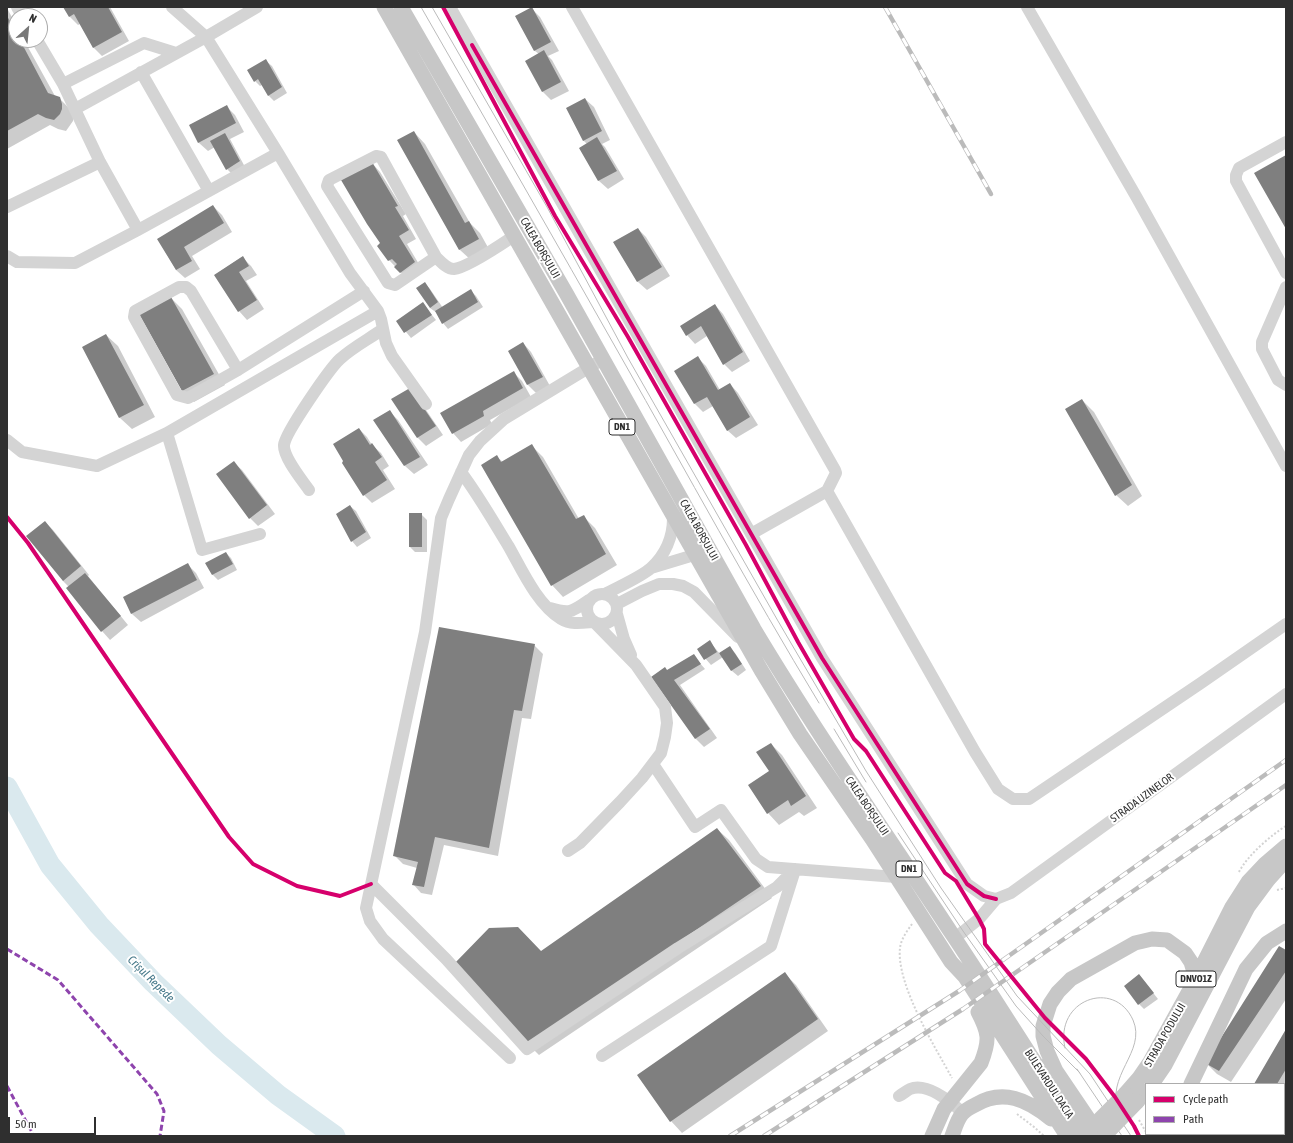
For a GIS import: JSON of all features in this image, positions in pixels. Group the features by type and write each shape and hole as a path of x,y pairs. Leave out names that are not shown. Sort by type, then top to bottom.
{"main road":[{"name":"CALEA BORȘULUI","path":"384,7 589,367 673,518 746,644 800,734 951,962 965,978 991,1019"},
{"name":"CALEA BORȘULUI","path":"401,7 500,177 776,665 845,774 955,938 1019,1039"},
{"name":"STRADA PODULUI","path":"1104,1136 1136,1096 1140,1078 1192,986 1232,907 1248,882 1265,864 1286,846"},
{"name":"STRADA PODULUI","path":"1153,1083 1165,1065 1248,907 1268,880 1285,861"},
{"path":"1191,1083 1246,969 1267,943 1286,931"},
{"path":"1056,1070 1047,1051 1043,1036 1044,1026 1050,1004 1058,992 1071,979 1135,943 1152,939 1167,940 1185,953 1191,962 1194,972 1192,986"},
{"path":"932,1136 938,1119 950,1101 981,1063 987,1043 986,1026 951,962"},
{"name":"BULEVARDUL DACIA","path":"991,1019 1064,1132"},
{"name":"BULEVARDUL DACIA","path":"1019,1039 1056,1070 1100,1136"},
{"name":"BULEVARDUL DACIA","path":"1019,1039 1083,1136"},
{"name":"STRADA PODULUI","path":"1083,1136 1136,1096"},
{"path":"953,1132 962,1113 981,1101 989,1098 1008,1097 1029,1103 1040,1110 1064,1132"}],"street":[{"path":"172,7 206,37 350,273 378,311 386,343 392,356 426,404"},
{"path":"450,7 822,658 967,884 984,896 996,899 979,919 955,938"},
{"path":"572,7 835,470 836,473 827,491 751,534"},
{"path":"1027,7 1137,198 1286,466"},
{"path":"75,109 206,37 249,9"},
{"path":"63,84 144,43 176,53"},
{"path":"42,48 63,84 100,162 138,230"},
{"path":"141,72 209,191"},
{"path":"1286,142 1239,168 1236,174 1236,181 1286,273"},
{"path":"7,256 17,262 75,263 278,153"},
{"path":"436,257 395,285 388,283 328,186 329,180 376,156 381,157 436,257 446,266 453,269 464,266 514,236"},
{"path":"7,207 100,162"},
{"path":"238,370 191,291 186,287 179,286 135,311 134,317 177,395 188,398 238,370 364,291"},
{"path":"1286,287 1262,342 1262,349 1278,380 1286,385"},
{"path":"7,440 22,452 98,466 168,433 378,311"},
{"path":"309,490 286,455 284,445 291,429 325,375 340,359 383,329"},
{"path":"510,1058 383,939 370,921 366,908 425,632 441,518 461,472 470,455 480,441 504,419 602,359"},
{"path":"168,433 202,550 260,534"},
{"path":"461,472 478,496 546,608 561,619 575,624 594,622 599,624 608,623 611,622 617,609 642,591 659,584 672,584 683,586 694,592 746,644"},
{"path":"827,491 975,752 998,790 1013,799 1029,799 1286,624"},
{"path":"651,568 665,549 670,538 673,527 673,518"},
{"path":"546,608 563,612 573,611 596,594 606,594 651,568 709,548"},
{"path":"606,594 610,596 617,609 624,639 636,665"},
{"path":"568,851 580,843 620,802 653,764 660,753 666,737 667,724 665,707 636,665 588,615 587,610 589,600"},
{"name":"STRADA UZINELOR","path":"996,899 1011,893 1286,694"},
{"path":"653,764 695,827 721,810 756,859 768,867 896,877"},
{"path":"371,884 446,959 527,1049 678,948 777,887 795,869"},
{"path":"602,1056 770,946 795,869"},
{"path":"899,1096 910,1089 917,1088 930,1090 950,1101 962,1113"}],"path":[{"path":"919,913 900,943 902,974 914,1007 928,1035 953,1080 963,1085"},
{"path":"1016,1114 1044,1136"},
{"path":"1138,1119 1145,1132"}],"building":[{"path":"63,7 108,7 122,32 93,48 74,14 69,17"},
{"path":"532,7 551,42 534,51 515,16"},
{"path":"7,16 8,48 24,48 48,93 60,97 62,109 60,114 54,120 38,114 7,131"},
{"path":"544,50 561,82 542,92 525,61"},
{"path":"266,59 282,87 268,96 258,79 254,82 247,70"},
{"path":"585,98 602,131 583,141 566,108"},
{"path":"227,105 236,123 198,143 189,125"},
{"path":"414,131 465,223 469,221 479,239 459,250 397,140"},
{"path":"225,133 240,161 226,170 210,141"},
{"path":"597,137 617,171 598,181 579,148"},
{"path":"1286,155 1286,229 1254,173"},
{"path":"372,162 398,206 395,207 409,230 399,236 415,262 400,273 394,267 397,264 392,259 388,261 377,246 380,243 341,180"},
{"path":"213,205 224,223 184,247 192,261 176,270 157,239"},
{"path":"638,228 662,267 637,282 613,242"},
{"path":"243,256 249,266 239,272 257,300 238,312 214,275"},
{"path":"425,282 438,302 430,308 416,288"},
{"path":"471,289 478,302 442,324 435,311"},
{"path":"171,297 214,374 182,391 139,314"},
{"path":"423,302 432,315 404,333 396,321"},
{"path":"715,304 743,352 723,365 701,326 686,336 680,326"},
{"path":"106,334 144,405 119,418 82,347"},
{"path":"523,342 543,377 527,385 508,351"},
{"path":"698,356 718,390 730,383 750,417 727,431 707,397 694,404 674,371"},
{"path":"514,371 523,388 483,411 484,416 452,434 440,413"},
{"path":"410,388 436,426 417,438 391,399"},
{"path":"1082,399 1132,485 1115,496 1065,409"},
{"path":"390,410 420,457 404,466 373,420"},
{"path":"359,428 370,445 372,443 382,457 375,462 387,480 363,496 342,463 343,461 333,444"},
{"path":"532,444 576,519 584,515 606,554 551,586 481,465 497,455 501,462"},
{"path":"234,461 267,505 249,519 216,474"},
{"path":"350,505 366,532 351,542 336,514"},
{"path":"409,513 422,513 422,547 409,547"},
{"path":"45,521 81,566 63,581 26,536"},
{"path":"226,552 233,564 212,575 205,563"},
{"path":"188,563 197,580 131,614 123,597"},
{"path":"85,573 121,616 101,632 66,588"},
{"path":"439,627 535,644 522,711 514,710 489,848 435,837 424,887 412,885 418,862 393,856"},
{"path":"710,640 717,652 704,660 697,649"},
{"path":"730,646 742,664 731,671 719,653"},
{"path":"694,654 701,664 674,680 710,729 695,739 651,677 665,667 667,670"},
{"path":"771,743 806,796 791,806 788,800 767,814 748,785 769,771 756,752"},
{"path":"717,828 761,886 527,1044 454,964 489,928 518,927 541,951"},
{"path":"1279,946 1286,950 1286,971 1219,1071 1205,1063"},
{"path":"785,972 818,1019 670,1122 637,1075"},
{"path":"1139,974 1154,993 1138,1005 1124,986"},
{"path":"1286,1029 1286,1069 1278,1083 1255,1083"},
{"path":"1192,1135 1228,1135 1228,1136"}],"waterway":[{"name":"Crișul Repede","path":"7,787 50,865 99,925 153,982 219,1045 278,1095 335,1136"}],"tram line":[{"path":"421,7 743,574 819,703"},
{"path":"432,7 547,207 628,358 778,621 866,771 941,888 1017,996 1090,1074 1131,1136"},
{"path":"834,729 866,782"},
{"path":"898,833 963,931 1016,1006 1080,1073"},
{"path":"1065,1048 1064,1031 1068,1017 1077,1007 1088,1000 1100,998 1113,1000 1124,1007 1133,1020 1136,1032 1135,1043 1117,1087 1116,1099 1119,1112"},
{"path":"1077,1069 1122,1136"}],"railway":[{"path":"885,7 991,194"},
{"path":"730,1136 959,991 1286,760"},
{"path":"764,1136 963,1009 1286,785"}],"marked path":[{"path":"7,949 58,980 157,1094 164,1111 160,1136"},
{"path":"7,1086 34,1136"}],"cycle path":[{"path":"443,7 555,216 628,337 746,545 798,642 854,739 866,751 945,873 956,881 984,929 985,944 1045,1018 1086,1059 1115,1097 1139,1136"},
{"path":"472,45 822,658 967,884 984,896 996,899"},
{"path":"7,517 28,543 229,837 253,864 297,886 340,896 371,884"}]}
